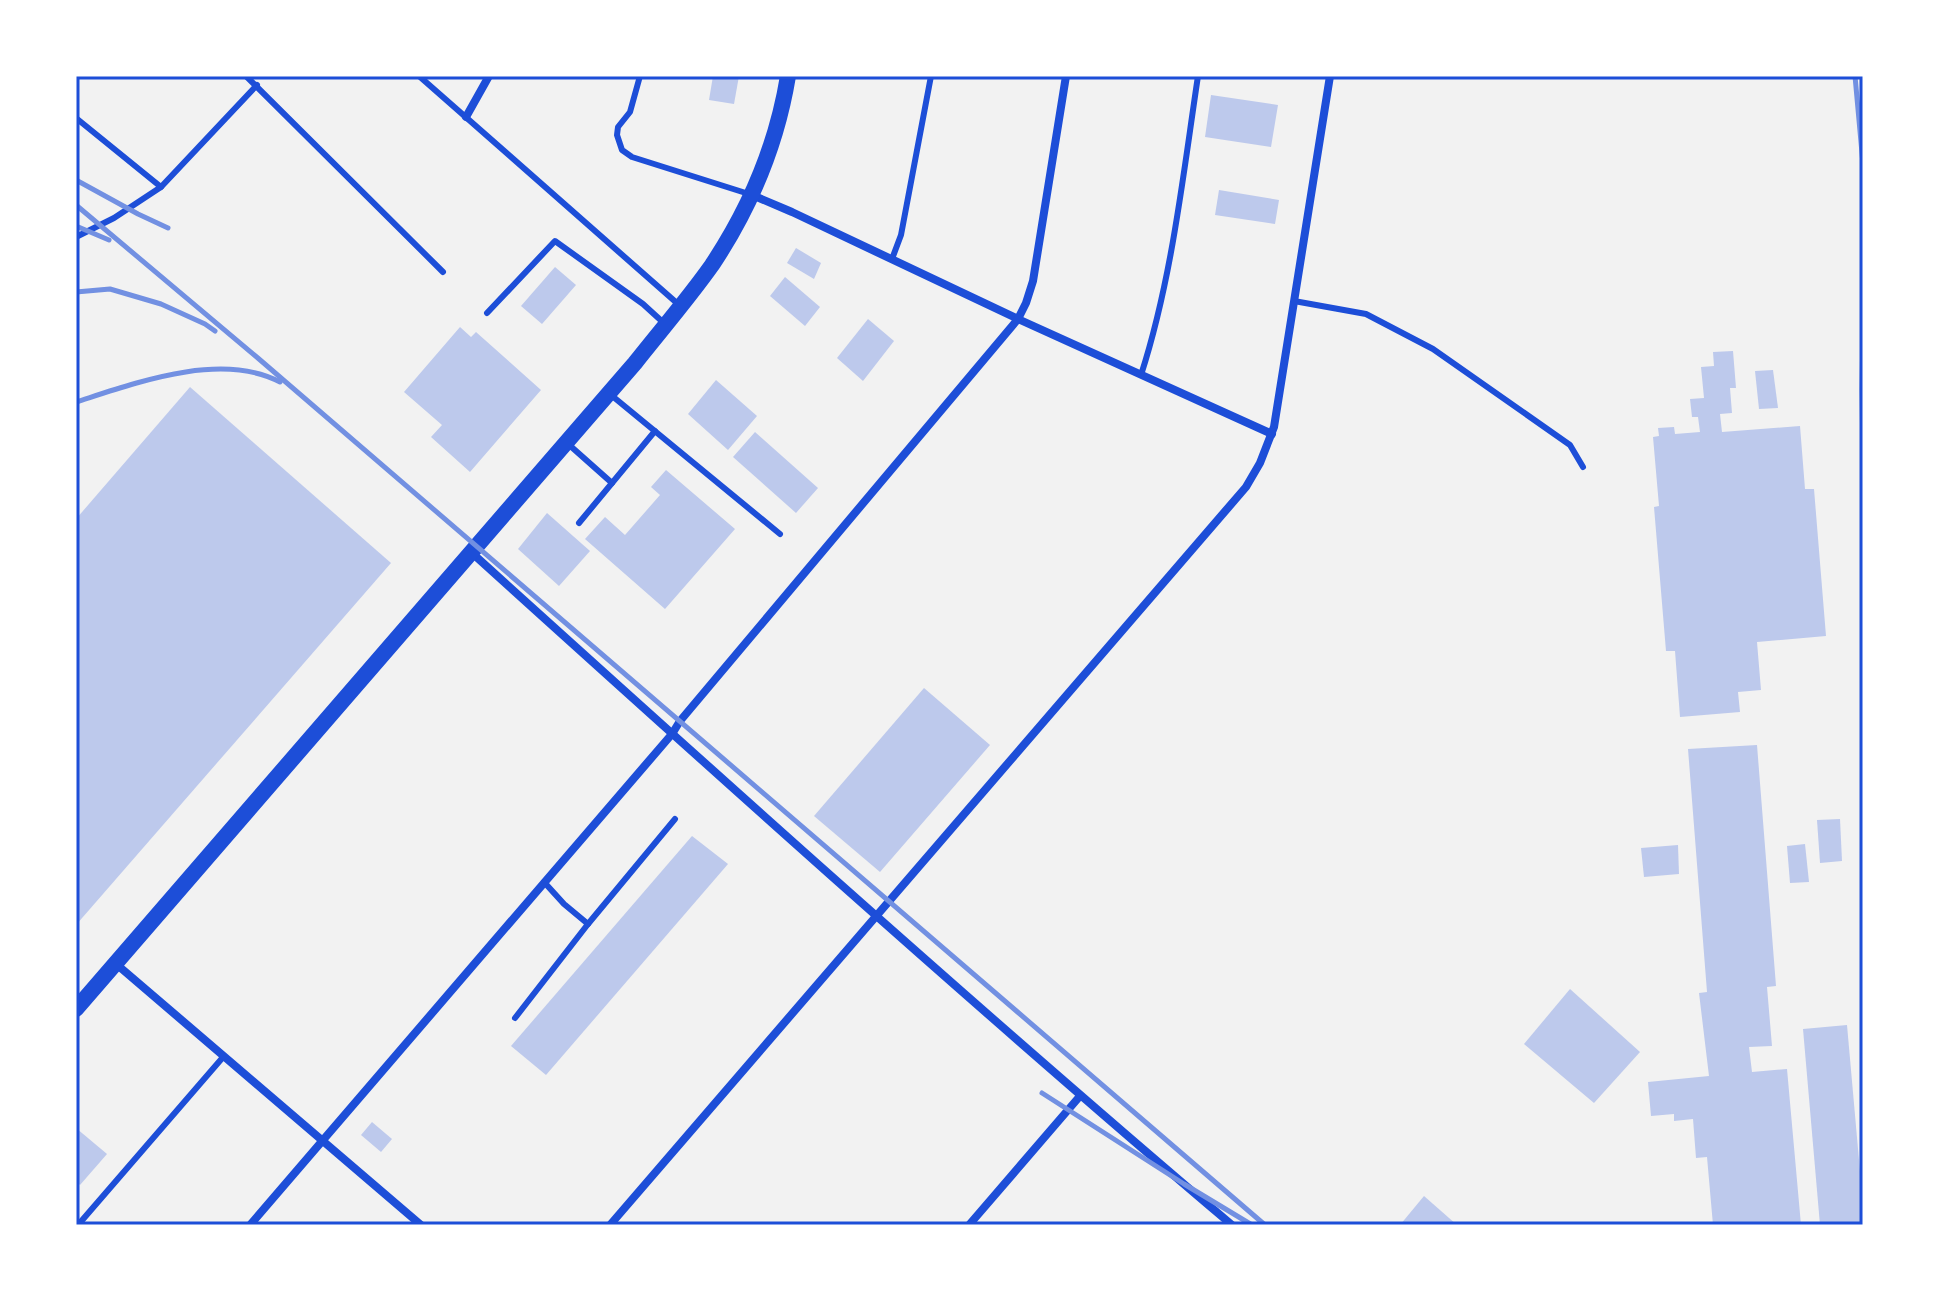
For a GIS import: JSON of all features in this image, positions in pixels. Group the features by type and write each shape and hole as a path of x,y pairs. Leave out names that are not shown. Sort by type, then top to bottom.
{"main road":[{"path":"76,1009 680,307 712,265 752,195 772,145 788,76"}],"street":[{"path":"466,117 489,76"},
{"path":"250,1225 672,734 1018,319 1033,281 1066,76"},
{"path":"610,1225 1246,487 1272,434 1330,76"},
{"path":"752,195 1272,434"},
{"path":"471,552 1080,1096 1232,1225"},
{"path":"115,963 421,1225"},
{"path":"969,1225 1080,1096"}],"lane":[{"path":"246,76 443,272"},
{"path":"419,76 680,307"},
{"path":"640,76 630,112 618,127 622,150 632,157 752,195"},
{"path":"892,259 901,235 931,76"},
{"path":"1141,375 1174,236 1198,76"},
{"path":"76,237 114,218 161,187 257,85"},
{"path":"76,118 161,187"},
{"path":"487,313 555,241 643,304 666,325"},
{"path":"1294,301 1366,314 1433,349 1570,445 1583,467"},
{"path":"608,393 780,534"},
{"path":"579,523 655,431"},
{"path":"566,442 612,483"},
{"path":"515,1018 675,819"},
{"path":"544,882 588,924"},
{"path":"78,1225 224,1056"}],"building":[{"path":"713,76 739,76 734,104 709,100"},
{"path":"1211,95 1278,105 1271,147 1205,137"},
{"path":"1219,190 1279,200 1275,224 1215,215"},
{"path":"796,248 821,263 814,279 787,263"},
{"path":"555,267 576,285 542,324 521,306"},
{"path":"785,277 820,307 805,326 770,296"},
{"path":"868,319 894,341 863,381 837,358"},
{"path":"460,327 471,337 476,332 541,390 470,472 431,437 442,425 404,392"},
{"path":"1733,351 1736,388 1730,388 1732,413 1720,414 1722,432 1800,426 1805,489 1814,489 1826,636 1757,642 1761,690 1738,692 1740,712 1680,717 1675,651 1666,651 1654,507 1659,506 1653,437 1659,436 1658,428 1674,427 1675,434 1700,432 1698,417 1692,417 1690,399 1704,398 1701,367 1714,366 1713,352"},
{"path":"1773,370 1778,408 1759,409 1755,371"},
{"path":"716,380 757,416 728,450 688,414"},
{"path":"190,387 391,563 76,925 76,519"},
{"path":"755,432 818,488 796,513 733,457"},
{"path":"666,470 735,529 665,609 585,539 605,517 625,535 660,495 651,487"},
{"path":"547,513 590,551 559,586 518,549"},
{"path":"924,688 990,745 880,872 814,816"},
{"path":"1757,745 1776,986 1767,987 1772,1046 1749,1047 1752,1072 1787,1069 1801,1225 1713,1225 1707,1157 1696,1158 1693,1119 1674,1121 1674,1114 1651,1116 1648,1082 1709,1076 1699,993 1707,992 1688,749"},
{"path":"1840,819 1842,861 1820,863 1817,820"},
{"path":"692,836 728,864 546,1075 511,1046"},
{"path":"1805,844 1809,882 1790,883 1787,846"},
{"path":"1678,845 1679,874 1644,877 1641,848"},
{"path":"1570,989 1640,1052 1594,1103 1524,1044"},
{"path":"1847,1025 1863,1225 1820,1225 1803,1029"},
{"path":"372,1122 392,1139 381,1152 361,1135"},
{"path":"76,1128 107,1154 80,1185 76,1181"},
{"path":"1424,1196 1457,1225 1400,1225"}],"railway":[{"path":"1855,76 1863,164"},
{"path":"76,180 168,228"},
{"path":"76,205 1265,1225"},
{"path":"76,226 109,240"},
{"path":"76,292 110,289 161,304 215,331"},
{"path":"1863,331 1863,458"},
{"path":"76,402 151,379 205,370 232,369 257,373 280,382"},
{"path":"1042,1093 1252,1225"}]}
